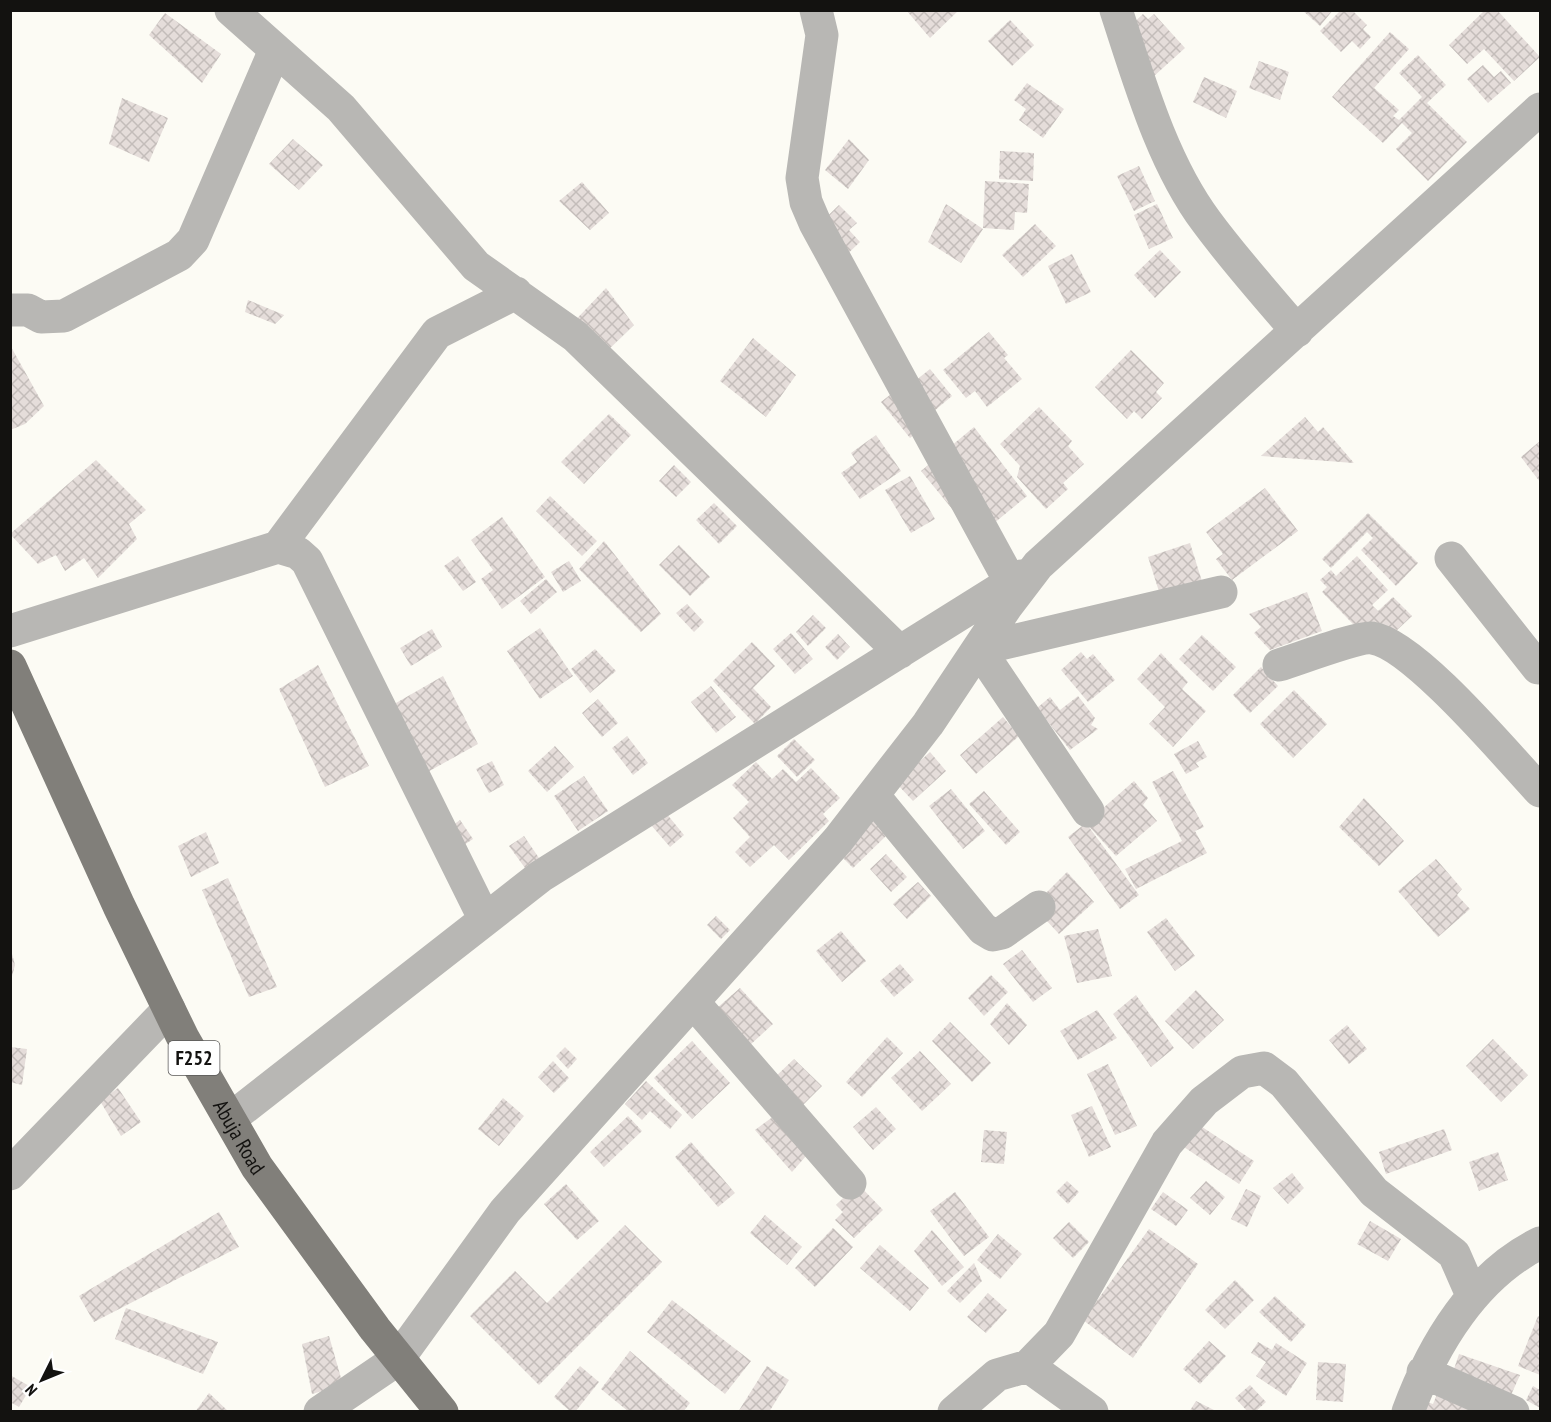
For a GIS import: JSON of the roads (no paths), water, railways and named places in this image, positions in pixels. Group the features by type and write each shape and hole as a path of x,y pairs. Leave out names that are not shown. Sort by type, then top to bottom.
{"main road":[{"name":"Abuja Road","path":"10,666 169,1009 257,1167 398,1359 442,1412"}],"street":[{"path":"231,10 341,108 476,266 575,336 900,652"},
{"path":"816,10 822,36 802,178 806,202 1025,574"},
{"path":"1116,10 1144,95 1179,177 1205,220 1297,331"},
{"path":"10,310 28,310 41,317 64,316 179,255 193,240 275,50"},
{"path":"230,1119 541,876 1025,574 1297,331 1540,109"},
{"path":"278,547 438,333 516,293"},
{"path":"10,631 278,547 298,553 307,561 485,920"},
{"path":"1451,558 1538,668 1540,667"},
{"path":"320,1412 398,1359 505,1210 694,1003 838,840 928,724 979,649 1025,574"},
{"path":"979,649 1221,592"},
{"path":"1280,665 1370,637 1390,644 1419,664 1540,791"},
{"path":"979,649 1088,811"},
{"path":"873,795 983,929 993,935 1002,933 1039,907"},
{"path":"694,1003 850,1183"},
{"path":"10,1174 169,1009"},
{"path":"954,1412 997,1376 1028,1366 1059,1334 1167,1143 1204,1101 1242,1072 1264,1068 1284,1083 1374,1192 1455,1254 1472,1295"},
{"path":"1408,1412 1423,1371 1472,1295 1520,1253 1540,1242"},
{"path":"1028,1366 1092,1412"},
{"path":"1423,1371 1512,1412"}]}
